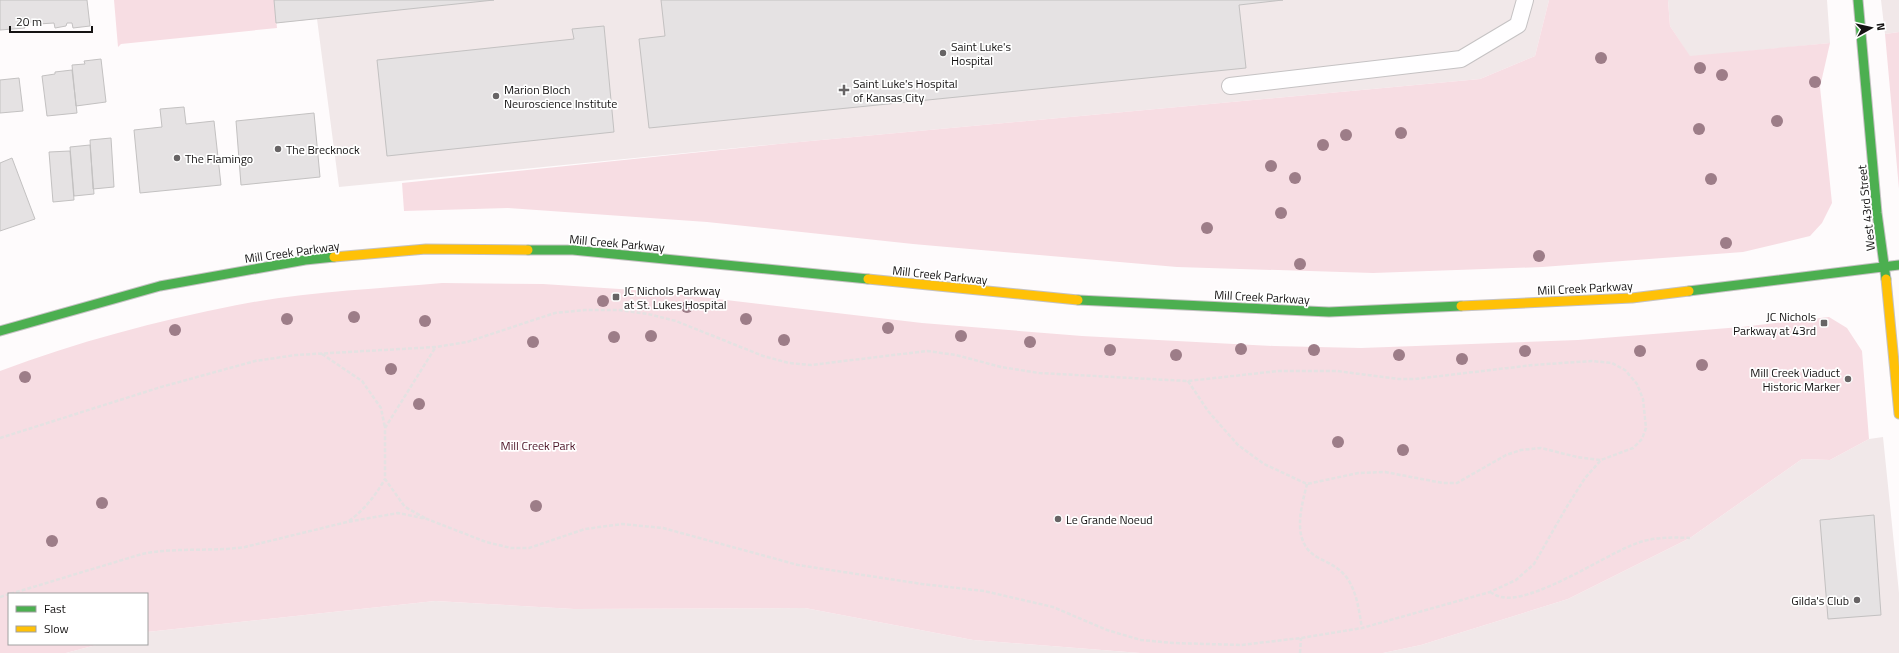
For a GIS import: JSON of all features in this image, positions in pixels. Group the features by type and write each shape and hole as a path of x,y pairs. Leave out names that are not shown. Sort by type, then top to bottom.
{"main road":[{"name":"West 43rd Street","path":"1858,0 1877,213 1885,267 1899,414"},
{"name":"Mill Creek Parkway","path":"0,331 160,286 305,260 426,249 573,250 1076,300 1329,312 1632,298 1899,265"}],"lane":[{"path":"1230,86 1461,59 1518,25 1525,0"}],"path":[{"path":"0,438 238,365 296,355 436,347 466,342 555,313 585,310 619,310 676,321 764,356 789,363 811,365 927,352 956,355 1001,367 1039,373 1188,381 1285,371 1337,371 1399,379 1415,379 1566,362 1592,361 1612,364 1625,370 1638,384 1643,399 1646,428 1642,440 1633,448 1601,460 1577,457 1541,448 1520,450 1506,455 1457,483 1443,483 1378,472 1358,473 1307,484 1264,464 1238,445 1208,411 1188,381"},
{"path":"385,428 436,347"},
{"path":"321,354 362,381 381,408 385,428 385,479 374,498 362,511 347,522"},
{"path":"385,479 405,507 427,519 486,542 511,548 528,548 598,526 622,524 663,528 798,565 922,584 984,591 1053,607 1107,630 1141,640 1173,643 1240,645 1301,638 1362,628 1490,592 1516,580 1534,564 1585,478 1601,460"},
{"path":"1307,484 1299,525 1305,548 1316,556 1336,566 1347,578 1354,592 1362,628"},
{"path":"13,593 158,550 228,550 347,522 398,513 427,519"},
{"path":"1490,592 1502,597 1521,596 1556,583 1630,545 1662,538 1690,538"},
{"path":"1300,653 1301,638"}],"shaded area":[{"name":"Saint Luke's Hospital of Kansas City","path":"274,0 1549,0 1535,56 1480,79 778,144 339,187 317,19 276,23"},
{"path":"1668,0 1827,0 1830,43 1690,57 1670,26"},
{"path":"1881,0 1899,0 1899,32 1885,34"},
{"path":"1883,437 1899,593 1899,653 1383,653 1421,645 1568,599 1690,538 1802,459 1830,460 1869,439"},
{"path":"435,601 574,609 805,608 973,640 1140,653 66,653 96,645 148,645 148,632"}],"green space":[{"path":"114,0 274,0 277,28 121,44 118,47"},
{"path":"1549,0 1668,0 1670,26 1690,56 1830,43 1820,87 1832,203 1822,223 1810,236 1743,252 1542,267 1373,273 1177,267 913,244 707,222 508,208 404,211 402,183 778,144 1480,79 1535,56"},
{"path":"1899,32 1899,189 1885,34"},
{"name":"Mill Creek Park","path":"442,283 543,284 650,291 922,323 1082,336 1274,346 1361,348 1578,340 1741,327 1829,317 1847,328 1862,351 1869,439 1830,460 1802,459 1690,538 1568,599 1421,645 1383,653 1140,653 973,640 805,608 574,609 435,601 148,632 148,593 8,593 8,645 96,645 66,653 0,653 0,371 29,360 117,333 177,318 262,301 365,289"}],"building":[{"path":"0,0 87,0 90,26 73,28 72,23 67,23 66,26 55,28 54,23 38,24 38,21 24,23 25,28 0,30"},
{"path":"274,0 494,0 276,23"},
{"name":"Saint Luke's Hospital","path":"661,0 1283,0 1239,5 1246,68 649,128 639,39 665,36"},
{"name":"Marion Bloch Neuroscience Institute","path":"604,26 614,132 387,156 377,60 574,39 572,29"},
{"path":"101,59 106,102 76,106 72,65 85,64 84,61"},
{"path":"72,70 77,113 47,116 42,76 55,74 55,72"},
{"path":"19,78 23,111 0,113 0,80"},
{"name":"The Flamingo","path":"184,107 186,124 214,121 221,185 140,193 134,130 162,127 160,109"},
{"name":"The Brecknock","path":"314,113 320,177 241,185 236,121"},
{"path":"111,138 114,187 93,189 90,140"},
{"path":"90,145 94,194 74,196 70,147"},
{"path":"70,151 74,200 53,202 49,152"},
{"path":"12,158 35,219 0,231 0,163"},
{"path":"1874,515 1881,615 1828,619 1820,520"}],"traffic: fast":[{"path":"1858,0 1877,213 1886,279"},
{"path":"528,250 573,250 868,279"},
{"path":"0,331 160,286 305,260 334,257"},
{"path":"1689,291 1899,265"},
{"path":"1078,300 1329,312 1461,306"}],"traffic: slow":[{"path":"334,257 426,249 528,250"},
{"path":"868,279 1078,300"},
{"path":"1886,279 1899,414"},
{"path":"1461,306 1632,298 1689,291"}],"place":[{"name":"Saint Luke's Hospital","path":"943,53"},
{"name":"Saint Luke's Hospital of Kansas City","path":"844,90"},
{"name":"Marion Bloch Neuroscience Institute","path":"496,96"},
{"name":"The Brecknock","path":"278,149"},
{"name":"The Flamingo","path":"177,158"},
{"name":"JC Nichols Parkway at St. Lukes Hospital","path":"616,297"},
{"name":"JC Nichols Parkway at 43rd","path":"1824,323"},
{"name":"Mill Creek Viaduct Historic Marker","path":"1848,379"},
{"name":"Le Grande Noeud","path":"1058,519"},
{"name":"Gilda's Club","path":"1857,600"}]}
